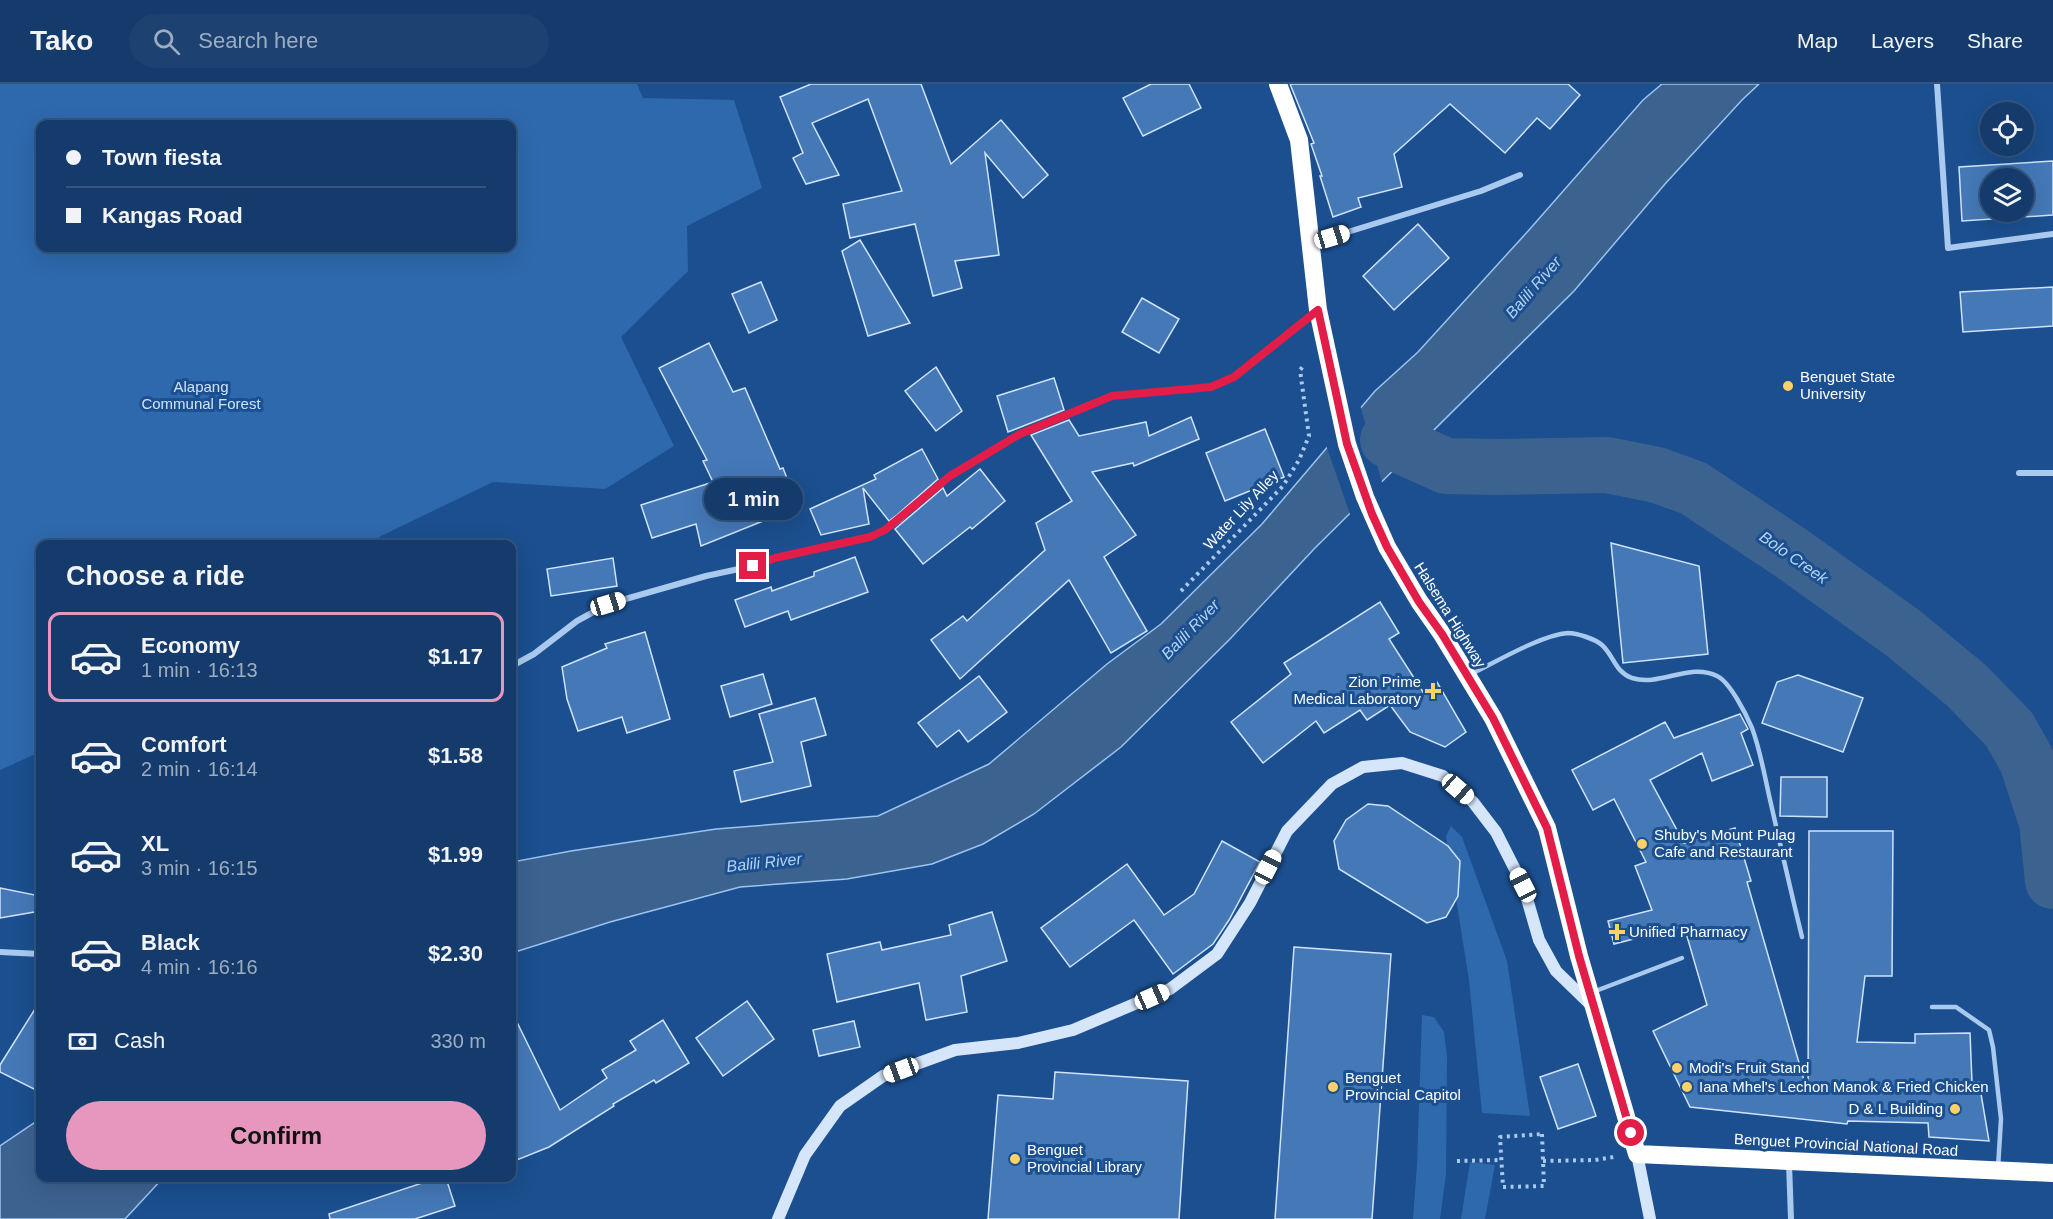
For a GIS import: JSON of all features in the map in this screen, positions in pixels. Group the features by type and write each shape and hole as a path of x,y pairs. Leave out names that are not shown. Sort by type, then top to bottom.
{"highway":[{"name":"Halsema Highway","path":"1278,84 1299,140 1318,310 1347,444 1365,497 1387,547 1493,718 1547,828 1592,1001 1637,1154"},
{"name":"Benguet Provincial National Road","path":"1637,1154 2053,1173"}],"street":[{"path":"1937,84 1948,248 2053,234"},
{"path":"1311,243 1481,191 1520,176"},
{"path":"516,664 534,654 578,621 608,604 706,576 753,566 775,558 870,537 900,519 950,476 1020,434 1112,396 1211,387 1234,377 1318,310"},
{"path":"2019,473 2053,473"},
{"path":"778,1219 805,1155 840,1106 883,1076 955,1050 1018,1043 1073,1030 1170,989 1217,954 1250,903 1287,831 1332,784 1363,767 1402,763 1443,776 1473,802 1496,832 1523,885 1539,940 1556,971 1592,1001"},
{"path":"0,952 36,954"},
{"path":"1637,1154 1650,1219"},
{"path":"1789,1160 1791,1219"}],"lane":[{"path":"1468,676 1546,638 1569,633 1585,637 1601,645 1617,668 1629,677 1640,680 1694,672 1708,672 1719,676 1728,684 1751,728 1802,937"},
{"path":"1592,1001 1682,958"},
{"path":"1932,1007 1956,1006 1989,1030 2001,1119 2002,1171"}],"path":[{"name":"Water Lily Alley","path":"1181,591 1283,486 1299,460 1309,436 1300,370 1324,340"},
{"path":"1542,1134 1543,1161 1544,1186 1503,1187 1500,1137 1542,1134"},
{"path":"1543,1161 1594,1160 1637,1154"},
{"path":"1457,1161 1502,1160"}],"green space":[{"name":"Alapang Communal Forest","path":"0,84 637,84 643,98 734,100 762,188 687,226 688,271 621,337 674,446 605,489 493,482 376,540 36,540 36,754 0,770"},
{"path":"1451,826 1462,837 1507,961 1530,1116 1482,1113 1469,980 1446,836"},
{"path":"1422,1015 1434,1017 1444,1032 1447,1057 1446,1174 1440,1219 1413,1219"},
{"path":"1470,1162 1495,1165 1485,1219 1461,1219"}],"water":[{"name":"Balili River","path":"1662,84 1759,84 1665,184 1574,291 1314,549 1230,639 1121,747 1034,814 983,844 932,864 847,879 740,887 610,922 516,952 516,861 716,829 878,816 989,764 1107,664 1161,624 1262,524 1375,391 1418,352 1643,100"},
{"path":"36,1122 36,1182 159,1182 125,1219 0,1219 0,1146"}],"pier":[{"path":"1360,405 1383,486 1351,517 1326,445"}],"building":[{"path":"811,84 921,84 951,164 1001,120 1048,175 1023,198 985,153 999,255 955,261 962,288 933,296 915,224 850,238 843,204 902,191 868,99 812,123 839,175 806,184 793,158 803,153 780,97"},
{"path":"1151,84 1189,84 1201,108 1143,136 1123,98"},
{"path":"1290,84 1568,84 1580,95 1550,129 1537,118 1505,153 1450,104 1394,154 1402,187 1358,198 1361,207 1333,217 1311,144 1314,143"},
{"path":"2053,161 2053,215 2034,216 2034,168 1980,168 1980,220 1962,221 1959,167"},
{"path":"1418,224 1449,258 1394,310 1363,276"},
{"path":"860,240 910,323 868,336 842,251"},
{"path":"761,282 777,320 749,333 732,294"},
{"path":"2053,287 2053,326 1963,332 1960,292"},
{"path":"1142,298 1179,319 1159,353 1122,332"},
{"path":"709,343 733,392 745,388 780,469 783,468 798,507 701,546 696,524 652,538 641,505 713,482 703,461 707,460 659,368"},
{"path":"936,367 962,411 936,431 905,391"},
{"path":"1054,378 1064,410 1008,432 997,396"},
{"path":"1191,417 1199,439 1134,466 1133,463 1092,472 1136,535 1104,557 1147,631 1111,653 1069,580 960,679 931,640 963,616 967,621 1045,550 1036,523 1072,501 1031,435 1069,420 1079,436 1146,422 1149,436"},
{"path":"1265,429 1284,477 1225,501 1206,453"},
{"path":"922,449 938,479 897,515 889,521 863,488 869,524 821,535 810,509 876,479 874,475"},
{"path":"980,469 1005,501 972,529 970,527 923,564 895,529 943,488 947,496"},
{"path":"1611,543 1699,566 1708,654 1623,663"},
{"path":"855,557 868,592 791,620 788,611 745,627 735,600 771,587 772,591 814,576 814,572"},
{"path":"613,558 617,586 551,596 547,569"},
{"path":"1380,602 1399,633 1389,639 1423,692 1437,682 1466,732 1445,747 1410,732 1390,705 1367,720 1360,710 1324,733 1316,721 1263,763 1231,722 1291,674 1284,663"},
{"path":"645,632 670,719 627,733 622,717 578,731 567,699 562,667 607,648 605,644"},
{"path":"763,674 772,704 730,717 721,686"},
{"path":"1798,675 1863,698 1843,752 1762,723 1777,682"},
{"path":"979,676 1007,712 968,742 959,730 937,747 918,723"},
{"path":"815,698 826,735 801,742 811,786 741,802 734,771 773,762 759,714"},
{"path":"1740,714 1748,729 1741,733 1753,765 1712,781 1702,753 1650,780 1684,843 1735,828 1751,881 1747,882 1808,1094 1809,831 1893,831 1892,976 1865,976 1857,1042 1915,1043 1915,1034 1970,1033 1972,1082 1979,1082 1989,1141 1929,1137 1928,1123 1848,1121 1847,1124 1690,1107 1653,1031 1707,1005 1684,926 1614,944 1608,921 1652,910 1635,866 1646,862 1614,799 1593,810 1572,770 1665,722 1674,738"},
{"path":"1781,777 1827,777 1827,817 1780,816"},
{"path":"1368,804 1388,806 1448,846 1460,861 1458,896 1446,917 1427,923 1339,869 1334,841 1346,820"},
{"path":"1222,841 1260,862 1229,920 1213,944 1173,974 1134,920 1070,967 1041,928 1127,864 1164,915 1194,894"},
{"path":"0,888 36,895 36,912 0,918"},
{"path":"992,912 1007,961 961,976 967,1012 926,1020 919,983 837,1002 827,954 880,942 882,950 951,935 949,925"},
{"name":"Benguet Provincial Capitol","path":"1294,947 1391,954 1372,1219 1275,1219"},
{"path":"747,1001 774,1039 723,1076 696,1038"},
{"path":"36,1007 36,1090 0,1072 0,1065"},
{"path":"516,1020 560,1110 607,1078 602,1070 636,1050 630,1041 663,1020 689,1063 656,1083 654,1080 613,1104 614,1106 549,1147 516,1160"},
{"path":"854,1021 860,1047 819,1056 813,1030"},
{"path":"1578,1064 1596,1116 1558,1129 1540,1077"},
{"path":"1055,1072 1188,1081 1179,1219 988,1219 998,1095 1053,1099"},
{"path":"425,1182 447,1182 455,1206 415,1219 330,1219 329,1214"}],"waterway":[{"name":"Bolo Creek","path":"1388,440 1446,466 1607,465 1657,475 1693,488 1791,553 1903,633 1966,685 2009,729 2027,761 2047,822 2053,881"}],"place":[{"name":"Benguet State University","path":"1788,386"},
{"name":"Zion Prime Medical Laboratory","path":"1433,691"},
{"name":"Shuby's Mount Pulag Cafe and Restaurant","path":"1642,844"},
{"name":"Unified Pharmacy","path":"1617,932"},
{"name":"Modi's Fruit Stand","path":"1677,1068"},
{"name":"Benguet Provincial Capitol","path":"1333,1087"},
{"name":"Iana Mhel's Lechon Manok & Fried Chicken","path":"1687,1087"},
{"name":"D & L Building","path":"1955,1109"},
{"name":"Benguet Provincial Library","path":"1015,1159"}],"route":[{"path":"753,566 775,558 870,537 885,530 950,476 1020,434 1112,396 1211,387 1234,377 1318,310 1347,444 1372,514 1387,547 1419,602 1442,634 1493,718 1552,840 1579,956 1631,1133"}]}
